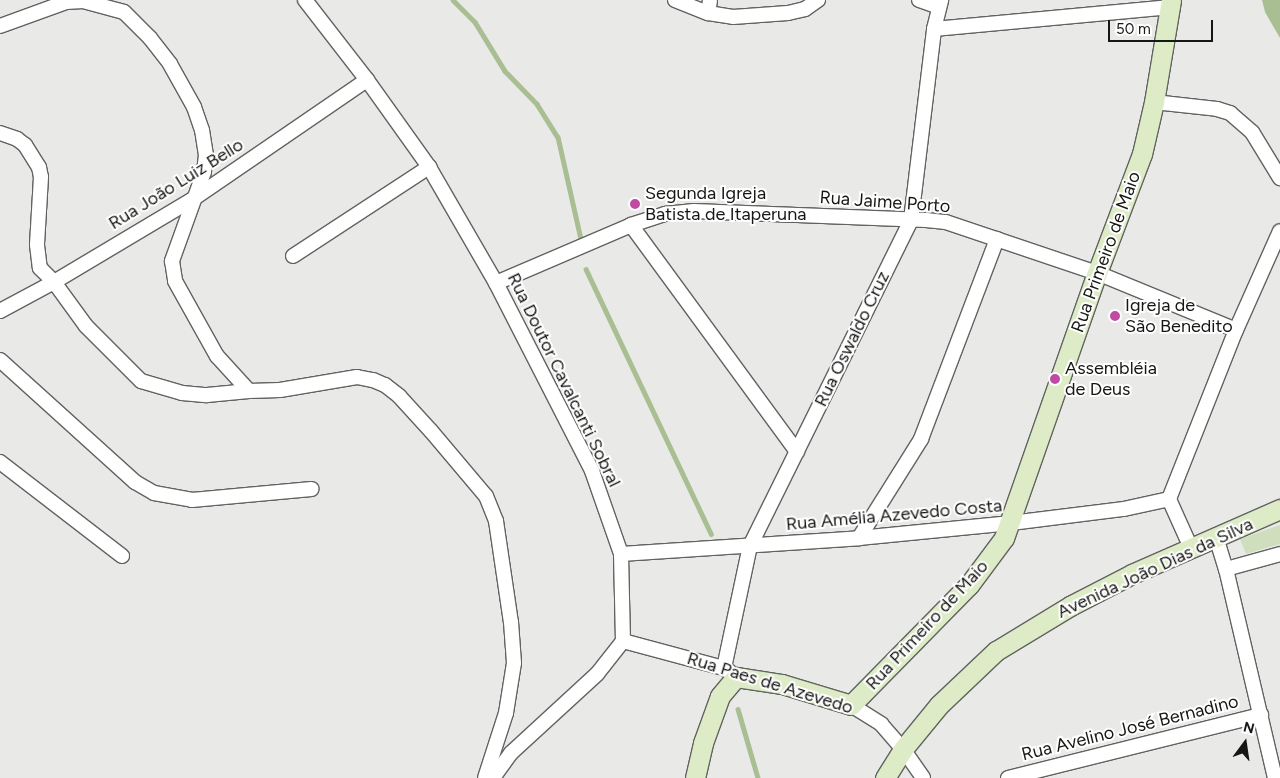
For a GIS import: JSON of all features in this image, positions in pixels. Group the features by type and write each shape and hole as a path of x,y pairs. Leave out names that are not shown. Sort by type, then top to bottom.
{"main road":[{"name":"Rua Primeiro de Maio","path":"851,705 969,585 994,553 1011,523 1097,274 1142,154 1154,102 1171,3"},
{"name":"Avenida João Dias da Silva","path":"885,778 903,749 939,706 996,652 1070,606 1191,548 1280,509"},
{"name":"Rua Paes de Azevedo","path":"730,672 782,684 851,705"},
{"name":"Rua Oswaldo Cruz","path":"695,778 705,736 730,672"}],"street":[{"name":"Rua Doutor Cavalcanti Sobral","path":"305,0 367,80 429,167 496,282 592,472 621,554 623,641"},
{"path":"675,0 709,7 733,18 774,16 806,9 818,0"},
{"path":"919,0 940,3"},
{"path":"0,26 66,2 83,1 124,12 150,38 170,64 194,107 202,130 206,155 204,172 172,262 175,281 217,356 249,391"},
{"name":"Rua Oswaldo Cruz","path":"730,672 750,546 911,220 934,29 940,3"},
{"path":"934,29 1171,3"},
{"name":"Rua João Luiz Bello","path":"0,311 54,282 193,199 367,80"},
{"path":"1154,102 1217,109 1230,113 1252,132 1280,178"},
{"path":"0,133 17,139 25,145 39,168 41,177 38,258 40,268 54,282 86,326 141,381 182,393 207,394 280,390 357,377 385,385 399,396 431,431 486,496 496,522 511,622 514,664 506,713 485,778"},
{"path":"293,256 429,167"},
{"name":"Rua Jaime Porto","path":"496,282 631,225 665,214 694,211 946,222 1097,274 1236,330"},
{"path":"631,225 797,452"},
{"path":"1191,548 1169,499 1236,330 1280,231"},
{"path":"859,538 920,439 997,239"},
{"path":"0,360 135,482 154,493 192,500 311,488"},
{"path":"0,462 122,556"},
{"name":"Rua Amélia Azevedo Costa","path":"621,554 859,538 1011,523 1124,509 1169,499"},
{"path":"1216,537 1226,570 1275,778"},
{"path":"1226,570 1280,554"},
{"path":"493,778 511,753 597,674 623,641"},
{"name":"Rua Paes de Azevedo","path":"623,641 730,672"},
{"name":"Rua Paes de Azevedo","path":"851,705 880,724 903,749 923,778"},
{"name":"Rua Avelino José Bernadino","path":"1008,778 1260,715"}],"shaded area":[{"path":"1262,0 1280,0 1280,38 1265,12"},
{"path":"1280,525 1280,544 1246,554 1240,539"}],"waterway":[{"path":"453,0 475,22 505,71 537,104 558,137 581,239"},
{"path":"586,269 711,534"},
{"path":"738,709 758,778"}],"place":[{"name":"Segunda Igreja Batista de Itaperuna","path":"635,204"},
{"name":"Igreja de São Benedito","path":"1115,316"},
{"name":"Assembléia de Deus","path":"1055,379"}]}
